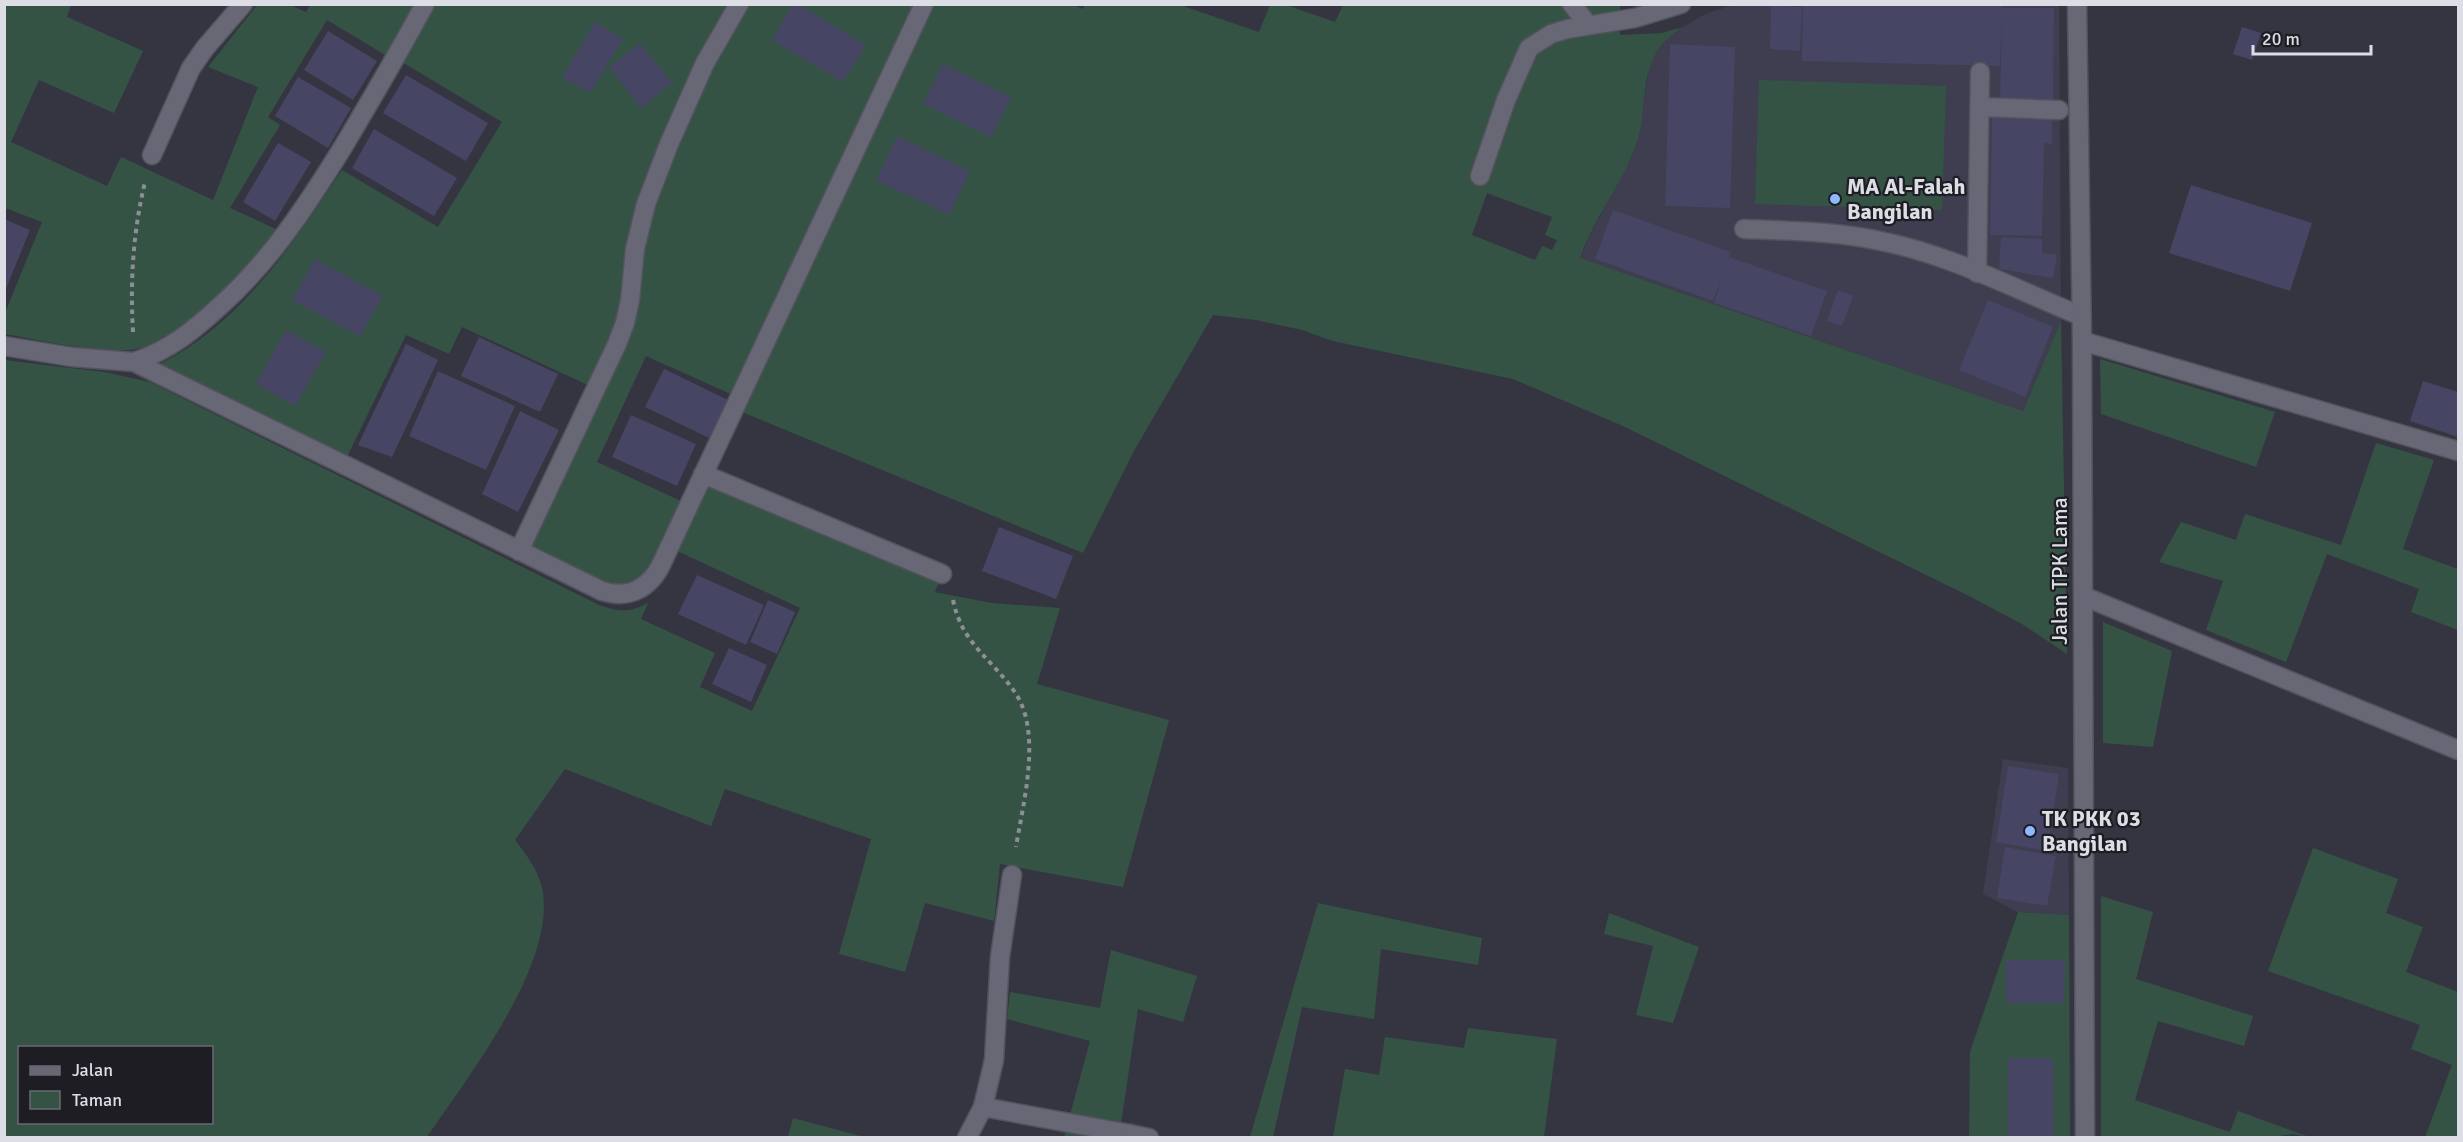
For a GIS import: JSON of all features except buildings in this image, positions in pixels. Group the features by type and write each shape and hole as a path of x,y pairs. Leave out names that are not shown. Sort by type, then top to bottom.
{"street":[{"path":"152,155 191,68 243,4"},
{"path":"134,362 156,355 193,332 235,293 276,249 308,204 425,4"},
{"path":"519,551 626,323 635,249 646,204 669,144 705,63 739,4"},
{"path":"4,346 72,357 134,362 602,591 627,594 643,589 653,580 660,567 924,4"},
{"path":"1572,4 1588,25"},
{"path":"1480,176 1506,100 1528,48 1551,34 1588,25 1635,18 1681,4"},
{"name":"Jalan TPK Lama","path":"2077,4 2082,341 2085,1137"},
{"path":"1977,273 1980,72"},
{"path":"1980,107 2060,110"},
{"path":"1744,229 1812,231 1886,242 1940,258 2081,316"},
{"path":"2082,341 2458,451"},
{"path":"703,474 942,574"},
{"path":"2083,596 2458,750"},
{"path":"967,1137 983,1107 994,1060 1000,957 1012,875"},
{"path":"983,1107 1149,1137"}],"path":[{"path":"134,362 131,296 133,246 152,155"},
{"path":"942,574 950,587 962,628 975,648 1017,696 1025,716 1029,754 1012,875"}],"shaded area":[{"name":"MA Al-Falah Bangilan","path":"1736,4 2059,5 2061,321 2023,411 1580,258 1638,140 1649,68 1655,54 1667,39 1683,27 1705,14"},
{"name":"TK PKK 03 Bangilan","path":"2003,759 2068,768 2069,915 2018,912 1983,894"}],"green space":[{"path":"1071,4 1083,9 1085,4 1180,5 1259,32 1270,5 1286,5 1335,22 1343,5 1620,5 1620,35 1662,33 1683,27 1666,40 1654,57 1647,77 1637,142 1580,258 2023,411 2061,321 2067,654 2022,624 1969,596 1623,426 1513,379 1333,341 1302,330 1256,320 1213,315 1135,449 1083,553 742,412 935,5","holes":["1487,193 1552,217 1545,235 1557,240 1552,250 1542,246 1535,260 1472,235"]},
{"path":"4,5 71,5 67,17 143,51 114,113 39,80 11,142 107,186 121,157 213,200 258,87 208,67 257,5 290,5 306,12 310,5 415,5 387,56 327,20 268,117 280,125 230,208 276,229 250,262 216,298 178,330 141,348 111,350 5,334 5,313 42,222 5,208"},
{"path":"434,5 913,5 733,395 646,356 597,462 683,502 653,567 633,585 604,585 515,541 588,385 462,327 449,354 406,335 347,457 160,364 189,347 216,327 240,304 284,253 342,170 438,227 502,122 402,62"},
{"path":"1759,80 1946,86 1942,210 1755,204"},
{"path":"2100,359 2275,412 2256,467 2101,414"},
{"path":"4,360 104,372 150,382 599,605 624,610 635,609 648,603 641,619 715,653 700,687 752,711 800,608 675,550 714,468 946,566 935,592 991,603 1060,608 1037,684 1169,720 1123,887 1000,864 994,921 925,903 905,972 839,954 871,839 725,789 711,826 565,769 515,840 535,869 542,888 543,918 536,950 523,984 505,1018 485,1052 427,1137 5,1137"},
{"path":"2376,443 2434,460 2403,549 2458,569 2458,630 2411,612 2419,589 2327,554 2286,662 2206,630 2223,581 2159,562 2181,522 2236,540 2245,514 2341,545"},
{"path":"2103,622 2172,651 2153,747 2103,743"},
{"path":"2313,848 2398,879 2386,913 2423,927 2406,972 2458,992 2458,1137 2425,1137 2452,1065 2411,1049 2420,1025 2268,971"},
{"path":"2101,896 2153,912 2136,979 2253,1016 2244,1046 2158,1021 2135,1100 2230,1132 2238,1111 2309,1137 2293,1134 2262,1138 2101,1137"},
{"path":"1318,903 1482,938 1478,965 1381,949 1374,1019 1302,1007 1273,1137 1250,1137"},
{"path":"2018,912 2069,915 2070,1137 1969,1138 1970,1052"},
{"path":"1609,913 1699,947 1673,1023 1636,1015 1653,946 1604,934"},
{"path":"1111,950 1197,976 1183,1022 1138,1009 1119,1137 1064,1137 1090,1041 1007,1019 1010,992 1100,1008"},
{"path":"1468,1028 1557,1039 1544,1137 1333,1137 1345,1069 1379,1075 1385,1037 1464,1048"},
{"path":"793,1118 864,1137 788,1137"}],"place":[{"name":"MA Al-Falah Bangilan","path":"1835,199"},
{"name":"TK PKK 03 Bangilan","path":"2030,831"}]}
